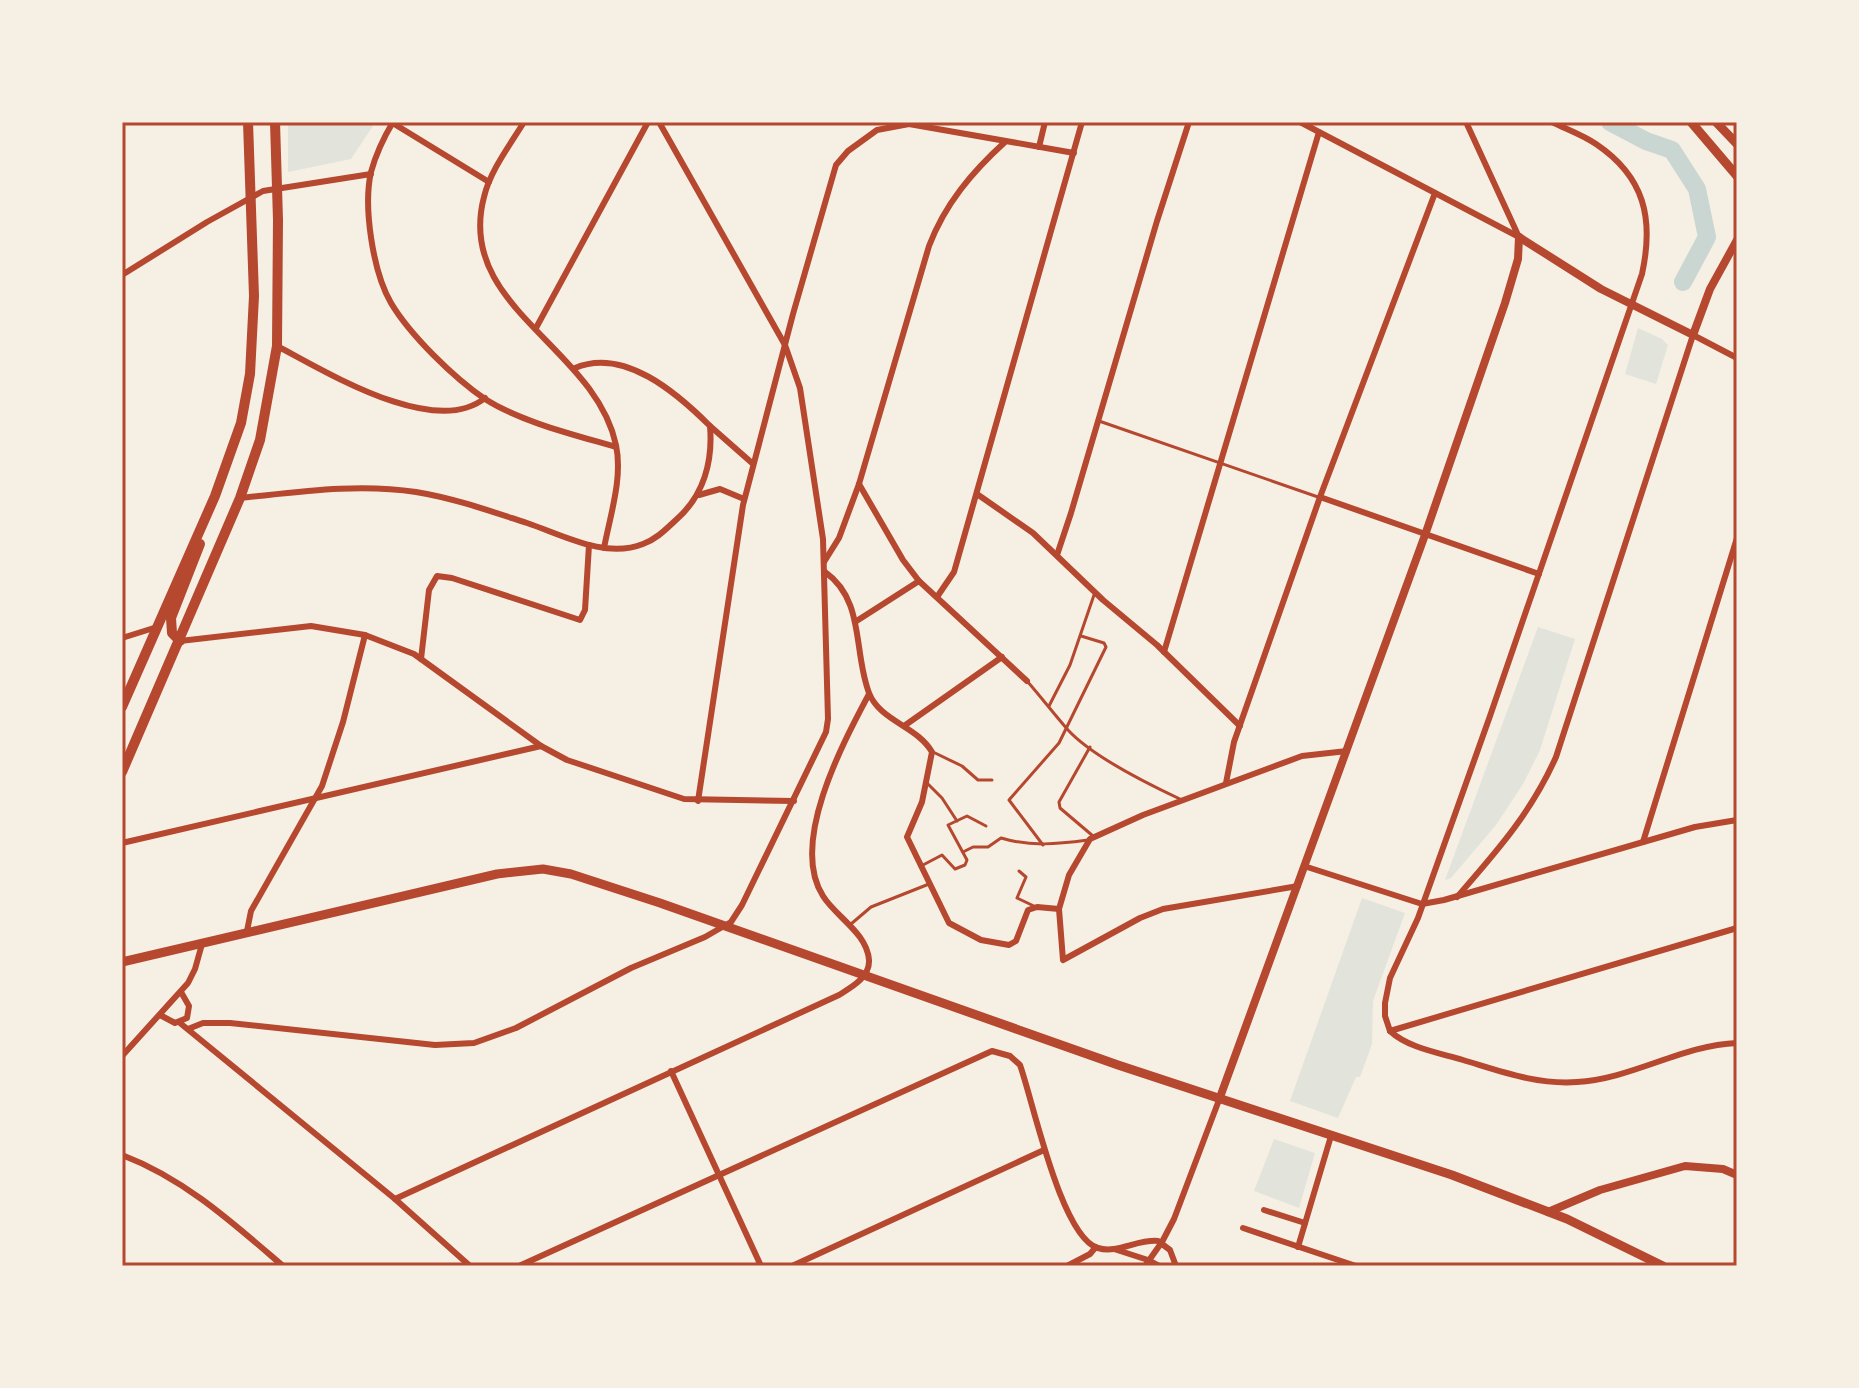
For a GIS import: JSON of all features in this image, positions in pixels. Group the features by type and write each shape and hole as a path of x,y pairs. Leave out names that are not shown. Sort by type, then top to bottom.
{"main road":[{"path":"122,707 202,526 241,423 250,374 254,296 248,122"},
{"path":"122,772 240,498 260,440 277,346 275,122"},
{"path":"1691,122 1737,176"},
{"path":"1716,122 1737,144"},
{"path":"180,641 172,633 171,618 200,546 202,526"},
{"path":"122,962 497,874 543,869 571,874 725,925 1219,1100 1452,1175 1567,1219 1645,1262 1663,1266"}],"street":[{"path":"489,182 392,122 371,174 371,224 375,255 390,301 406,325 426,346 485,398 523,417 616,447"},
{"path":"524,122 489,182 480,216 480,243 495,283 575,368 606,417 618,464 604,548"},
{"path":"536,328 648,122"},
{"path":"188,1029 203,1023 222,1022 435,1045 474,1043 527,1023 631,968 705,937 731,922 742,905 828,726 824,562 806,418 800,388 785,345 659,122"},
{"path":"1039,147 1045,122"},
{"path":"937,597 954,572 1082,122"},
{"path":"1057,555 1189,122"},
{"path":"1300,122 1519,237 1630,306 1737,358"},
{"path":"1146,1263 1162,1242 1185,1193 1425,535 1518,259 1519,237 1471,126 1466,122"},
{"path":"1552,122 1595,143 1617,161 1641,196 1648,225 1647,251 1539,574 1422,904 1386,990 1385,1016 1390,1031 1424,1048 1526,1079 1577,1082 1737,1043"},
{"path":"698,801 744,499 836,165 848,151 877,130 909,124 1074,153"},
{"path":"1164,652 1319,132"},
{"path":"824,562 839,538 859,484 937,225 955,195 1005,142"},
{"path":"122,275 249,198 276,188 371,174"},
{"path":"1226,783 1231,752 1320,497 1435,193"},
{"path":"1457,897 1515,829 1543,786 1556,757 1693,335 1715,277 1737,240"},
{"path":"277,346 372,393 413,407 434,411 463,410 485,398"},
{"path":"575,368 594,361 623,366 669,390 752,463"},
{"path":"240,498 361,488 414,492 487,510 589,545 632,547 657,537 699,495 709,458 710,426"},
{"path":"859,484 903,560 919,581 1027,681"},
{"path":"699,495 720,489 744,499"},
{"path":"977,494 1016,520 1057,555 1240,726"},
{"path":"1320,497 1539,574"},
{"path":"1643,842 1737,538"},
{"path":"421,659 429,590 437,576 452,578 580,620 585,610 589,545"},
{"path":"825,572 841,585 848,596 869,694 880,710 921,739 932,752 927,783 907,837 953,927 996,944 1013,944 1025,913 1037,907 1059,909"},
{"path":"855,622 919,581"},
{"path":"180,641 311,626 365,635 421,659 541,746 567,760 659,792 698,801 794,801"},
{"path":"122,638 157,627"},
{"path":"247,931 251,911 316,799 343,722 365,635"},
{"path":"904,726 975,679 1002,657"},
{"path":"395,1199 839,995 864,975 869,968 868,954 858,936 821,894 811,845 821,798 869,694"},
{"path":"122,843 541,746"},
{"path":"1298,886 1163,909 1140,918 1063,960 1059,909 1069,875 1091,838 1302,756 1347,751"},
{"path":"1304,866 1422,904 1457,897 1695,827 1737,820"},
{"path":"1390,1031 1737,928"},
{"path":"122,1056 181,992 195,969 202,942"},
{"path":"180,1023 187,1018 190,1010 181,992"},
{"path":"160,1015 188,1029 395,1199 470,1266"},
{"path":"519,1266 984,1052 1000,1051 1020,1065 1044,1150 1083,1237 1095,1248 1114,1249 1159,1266"},
{"path":"671,1071 761,1266"},
{"path":"1298,1247 1331,1136"},
{"path":"792,1266 1044,1150"},
{"path":"122,1155 190,1190 283,1266"},
{"path":"1548,1212 1600,1190 1685,1166 1723,1169 1737,1175"},
{"path":"1567,1219 1576,1200"},
{"path":"1264,1210 1305,1223"},
{"path":"1243,1228 1356,1266"},
{"path":"1114,1249 1139,1241 1162,1242 1170,1250 1176,1266"},
{"path":"1067,1266 1095,1248"}],"lane":[{"path":"1099,421 1320,497"},
{"path":"1049,706 1070,665 1095,592"},
{"path":"1043,845 1009,800 1047,758 1067,729 1106,647 1104,643 1081,636"},
{"path":"1027,681 1067,729 1090,747 1157,789 1183,801"},
{"path":"1090,747 1059,802 1060,808 1091,838"},
{"path":"932,752 962,766 978,780 992,780"},
{"path":"927,783 942,798 957,821"},
{"path":"922,866 942,855 956,869 968,862 948,826 967,816 986,826"},
{"path":"963,852 973,847 988,847 1001,838 1043,845 1091,838"},
{"path":"1019,871 1026,877 1017,898 1037,907"},
{"path":"849,926 871,907 931,883"}],"shaded area":[{"path":"288,122 366,122 373,126 351,159 288,172"},
{"path":"1638,328 1668,345 1656,384 1625,374"},
{"path":"1538,627 1575,639 1540,750 1523,784 1496,825 1451,878 1445,880"},
{"path":"1362,898 1405,913 1373,1001 1372,1044 1360,1077 1356,1077 1338,1118 1290,1101"},
{"path":"1274,1139 1315,1153 1299,1208 1254,1191"}],"waterway":[{"path":"1610,122 1646,141 1672,150 1697,189 1707,237 1683,282"}]}
